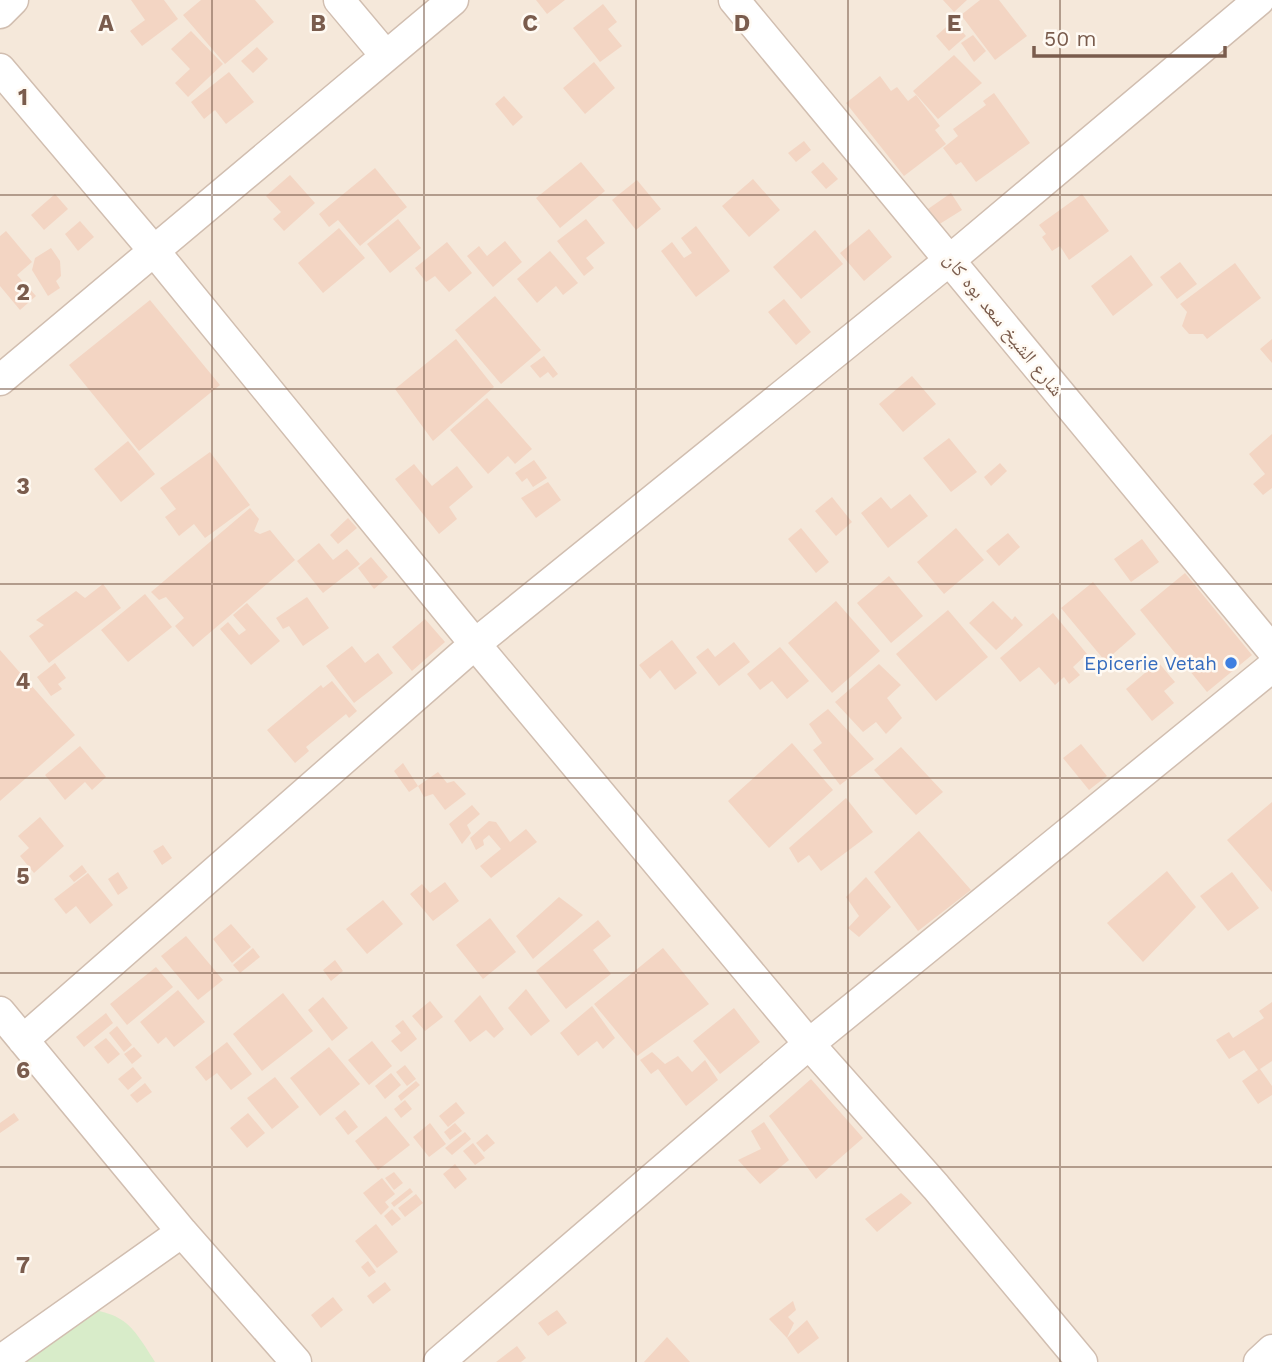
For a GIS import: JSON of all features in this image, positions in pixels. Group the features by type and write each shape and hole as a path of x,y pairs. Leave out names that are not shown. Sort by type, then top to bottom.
{"street":[{"path":"0,13 13,0"},
{"path":"339,0 386,56"},
{"path":"0,380 453,0"},
{"name":"شارع الشيخ سعد بوه كان","path":"734,0 1272,650"},
{"path":"23,1040 475,644 951,259 1259,0"},
{"path":"0,69 155,252 475,644 808,1044 936,1187 1082,1362"},
{"path":"439,1362 808,1044 1272,667"},
{"path":"0,1012 182,1232 296,1362"},
{"path":"0,1361 182,1232"},
{"path":"1258,1362 1272,1350"}],"shaded area":[{"path":"0,0 1272,0 1272,1362 0,1362"}],"green space":[{"path":"75,1306 105,1312 124,1321 138,1336 155,1362 0,1362"}],"building":[{"path":"131,0 164,0 178,19 142,46 130,31 145,20"},
{"path":"201,0 255,0 274,22 225,64 183,15"},
{"path":"536,0 565,0 547,14"},
{"path":"943,0 967,0 954,12"},
{"path":"980,0 999,0 1027,36 995,60 961,15"},
{"path":"603,4 617,22 608,29 622,46 600,62 573,28"},
{"path":"953,21 966,36 949,51 936,36"},
{"path":"191,31 223,64 188,97 175,83 190,69 171,49"},
{"path":"973,35 986,51 974,62 961,43"},
{"path":"257,47 268,59 253,73 241,61"},
{"path":"954,55 982,83 938,119 913,91"},
{"path":"594,62 615,88 585,114 563,88"},
{"path":"229,72 254,102 226,124 215,110 204,119 191,102"},
{"path":"880,76 891,91 897,87 908,101 916,95 940,126 935,130 946,144 904,176 846,103"},
{"path":"994,93 1030,143 976,182 961,162 956,165 943,148 958,136 953,129 986,105 983,101"},
{"path":"504,96 523,117 513,126 495,104"},
{"path":"804,141 811,150 796,162 788,153"},
{"path":"581,162 605,191 560,228 536,198"},
{"path":"823,162 838,179 826,189 811,172"},
{"path":"375,168 407,207 360,246 338,220 329,227 319,214"},
{"path":"290,175 315,203 284,231 273,219 281,212 266,196"},
{"path":"753,179 780,210 749,237 722,206"},
{"path":"637,180 661,209 636,230 612,200"},
{"path":"951,193 962,210 938,225 928,209"},
{"path":"55,194 68,209 44,230 31,215"},
{"path":"1082,194 1109,231 1069,260 1060,246 1052,251 1042,237 1046,234 1039,225"},
{"path":"398,219 421,248 390,273 367,244"},
{"path":"586,219 605,243 586,258 594,268 584,276 557,241"},
{"path":"80,221 94,237 78,251 65,234"},
{"path":"696,226 730,271 696,297 661,251 672,242 684,258 692,253 681,238"},
{"path":"339,228 365,258 323,293 298,263"},
{"path":"869,229 892,257 864,281 840,253"},
{"path":"815,230 843,264 801,299 773,267"},
{"path":"6,231 32,262 17,275 36,296 20,310 0,286 0,236"},
{"path":"505,241 522,262 493,287 467,256 479,246 487,256"},
{"path":"447,242 472,273 449,292 435,276 426,282 415,268"},
{"path":"51,248 60,261 61,276 56,281 60,288 48,296 32,270 35,258"},
{"path":"550,251 578,283 563,295 556,286 537,303 517,279"},
{"path":"1131,255 1153,285 1113,316 1091,286"},
{"path":"1180,262 1197,284 1177,299 1160,277"},
{"path":"1235,263 1261,298 1207,339 1203,334 1189,334 1182,326 1187,312 1180,304"},
{"path":"495,296 541,350 501,384 455,330"},
{"path":"784,299 811,332 796,345 768,312"},
{"path":"150,300 220,385 139,451 69,365"},
{"path":"456,339 494,387 433,441 395,389"},
{"path":"1272,339 1272,363 1260,349"},
{"path":"544,356 558,374 553,378 548,372 540,378 530,366"},
{"path":"912,376 936,404 903,432 879,404"},
{"path":"487,398 532,449 515,464 508,456 488,474 450,430"},
{"path":"1272,434 1272,488 1263,495 1253,484 1265,474 1249,454"},
{"path":"949,438 977,472 951,492 923,458"},
{"path":"128,441 155,474 121,502 94,469"},
{"path":"210,452 250,505 205,538 194,524 179,536 165,517 176,509 160,488"},
{"path":"534,460 547,478 533,487 527,478 522,482 515,473"},
{"path":"1000,463 1007,471 991,486 984,477"},
{"path":"414,464 432,486 457,466 473,487 449,507 457,519 439,534 395,479"},
{"path":"548,482 561,500 536,518 521,498"},
{"path":"910,494 928,516 888,548 861,513 881,497 891,509"},
{"path":"832,497 852,522 836,536 815,511"},
{"path":"250,508 259,519 254,531 260,534 270,530 295,560 193,647 175,626 184,618 166,597 159,600 151,592"},
{"path":"348,518 357,528 338,544 330,535"},
{"path":"801,528 829,562 816,573 788,539"},
{"path":"956,528 984,560 944,594 917,562"},
{"path":"1008,533 1020,547 999,566 986,551"},
{"path":"1142,539 1159,562 1131,582 1114,559"},
{"path":"319,543 333,560 347,549 360,564 323,593 297,561"},
{"path":"371,557 388,577 374,589 358,568"},
{"path":"1185,573 1252,655 1207,692 1140,610"},
{"path":"889,576 923,616 891,643 857,603"},
{"path":"1093,582 1136,634 1105,661 1061,608"},
{"path":"103,584 121,608 49,663 29,636 44,625 36,620 76,591 85,598"},
{"path":"145,594 172,627 128,662 101,630"},
{"path":"307,597 329,628 303,646 289,626 283,629 276,618"},
{"path":"836,601 880,651 832,693 788,643"},
{"path":"993,601 1012,620 1015,616 1023,625 996,650 969,623"},
{"path":"247,603 280,641 251,665 220,629 228,622 239,635 246,630 233,615"},
{"path":"948,610 988,657 936,701 896,654"},
{"path":"1053,613 1087,654 1073,667 1080,675 1069,684 1064,677 1055,685 1039,667 1020,682 1000,658"},
{"path":"425,619 445,642 412,671 392,647"},
{"path":"672,640 697,673 675,690 660,670 650,679 639,665"},
{"path":"734,642 750,662 719,686 696,657 708,648 715,657"},
{"path":"352,646 365,663 378,653 393,673 354,703 326,666"},
{"path":"780,647 809,681 787,699 772,681 760,690 747,674"},
{"path":"0,650 75,735 0,801"},
{"path":"1158,662 1175,682 1164,691 1174,703 1152,721 1126,689"},
{"path":"55,663 66,678 58,684 62,689 51,696 37,677"},
{"path":"879,664 901,685 887,698 902,718 886,734 876,722 863,732 835,702"},
{"path":"332,681 357,711 349,718 346,714 306,747 309,751 295,763 267,730 321,685 323,688"},
{"path":"828,709 874,759 840,785 813,750 822,743 809,724"},
{"path":"792,743 833,790 769,848 728,801"},
{"path":"1081,744 1107,776 1089,790 1063,758"},
{"path":"80,746 106,777 92,790 85,782 65,800 45,775"},
{"path":"901,747 943,792 916,815 874,770"},
{"path":"403,763 418,786 409,792 394,771"},
{"path":"438,772 447,783 454,781 466,794 445,810 433,794 424,797 418,786"},
{"path":"846,798 873,832 821,871 809,855 798,863 789,848"},
{"path":"1272,802 1272,892 1227,840"},
{"path":"472,805 480,814 467,825 471,833 462,844 449,824"},
{"path":"40,817 64,846 34,873 20,856 29,848 18,836"},
{"path":"489,821 496,822 510,842 526,829 537,842 491,878 480,866 501,849 489,835 483,840 484,845 476,850 470,838"},
{"path":"919,831 971,890 918,931 874,872"},
{"path":"163,845 172,858 162,865 153,851"},
{"path":"82,865 87,872 74,882 69,876"},
{"path":"1167,871 1196,907 1143,962 1107,923"},
{"path":"118,872 128,888 118,895 108,879"},
{"path":"1232,872 1259,908 1228,931 1200,896"},
{"path":"88,873 113,905 90,924 76,906 66,914 54,899"},
{"path":"866,877 891,907 859,937 848,928 859,916 846,897"},
{"path":"445,882 459,901 433,921 410,894 422,884 430,893"},
{"path":"559,897 583,915 533,959 516,936"},
{"path":"383,900 403,924 367,954 346,929"},
{"path":"490,918 516,952 483,979 456,945"},
{"path":"598,920 611,936 593,950 611,974 566,1009 536,971"},
{"path":"231,924 251,947 232,963 213,939"},
{"path":"186,936 223,980 198,1000 161,956"},
{"path":"253,948 260,957 240,973 233,965"},
{"path":"663,948 709,1004 637,1056 594,1004"},
{"path":"335,960 343,971 331,981 323,970"},
{"path":"156,967 173,987 127,1025 110,1004"},
{"path":"526,989 550,1021 531,1036 508,1008"},
{"path":"178,990 205,1022 174,1047 166,1037 158,1044 140,1022"},
{"path":"283,993 313,1031 262,1071 233,1034"},
{"path":"480,995 504,1029 494,1038 486,1030 470,1042 454,1021"},
{"path":"323,997 348,1028 332,1041 308,1010"},
{"path":"430,1001 443,1017 425,1031 412,1016"},
{"path":"1272,1002 1272,1061 1260,1069 1272,1086 1272,1095 1258,1104 1242,1081 1258,1070 1244,1050 1229,1059 1216,1040 1229,1032 1233,1038 1264,1018 1259,1011"},
{"path":"592,1006 615,1038 603,1049 597,1041 578,1056 560,1033"},
{"path":"734,1008 760,1042 720,1074 693,1041"},
{"path":"106,1013 113,1023 84,1047 76,1037"},
{"path":"403,1020 417,1039 401,1052 391,1041 401,1033 395,1026"},
{"path":"117,1026 132,1045 124,1052 109,1033"},
{"path":"106,1038 120,1054 108,1064 94,1047"},
{"path":"372,1041 392,1066 369,1085 348,1060"},
{"path":"227,1042 252,1074 231,1090 217,1073 206,1081 195,1067"},
{"path":"134,1047 142,1056 132,1064 124,1054"},
{"path":"329,1047 360,1084 320,1116 290,1078"},
{"path":"652,1052 665,1064 678,1056 692,1072 705,1060 718,1080 686,1106 658,1069 651,1074 640,1060"},
{"path":"405,1065 416,1079 407,1086 396,1072"},
{"path":"133,1067 142,1078 128,1090 118,1079"},
{"path":"391,1073 401,1085 385,1099 375,1086"},
{"path":"275,1077 299,1107 272,1129 247,1098"},
{"path":"811,1079 863,1138 816,1179 769,1116"},
{"path":"416,1081 420,1085 401,1101 398,1096"},
{"path":"145,1083 152,1092 137,1103 130,1095"},
{"path":"405,1100 412,1109 401,1118 394,1109"},
{"path":"456,1102 465,1113 448,1127 439,1116"},
{"path":"345,1110 358,1127 348,1135 335,1118"},
{"path":"14,1113 19,1120 0,1133 0,1123"},
{"path":"248,1113 265,1133 247,1148 230,1128"},
{"path":"386,1116 410,1145 378,1170 355,1141"},
{"path":"764,1122 789,1160 760,1184 738,1160 761,1149 751,1131"},
{"path":"430,1123 446,1144 429,1157 413,1137"},
{"path":"455,1123 462,1131 450,1140 444,1132"},
{"path":"465,1132 471,1139 452,1155 445,1148"},
{"path":"487,1134 495,1143 484,1152 476,1143"},
{"path":"473,1143 485,1158 475,1165 463,1151"},
{"path":"455,1164 467,1179 455,1189 443,1174"},
{"path":"394,1172 403,1183 394,1190 385,1178"},
{"path":"382,1178 395,1194 385,1202 389,1207 381,1215 363,1193"},
{"path":"410,1188 413,1192 394,1207 391,1203"},
{"path":"901,1193 912,1203 877,1232 865,1219"},
{"path":"416,1194 423,1203 405,1217 398,1208"},
{"path":"392,1209 401,1219 392,1226 384,1216"},
{"path":"376,1224 398,1252 377,1268 355,1241"},
{"path":"368,1261 376,1272 369,1277 361,1267"},
{"path":"385,1282 391,1290 373,1304 367,1296"},
{"path":"333,1297 343,1310 321,1328 311,1315"},
{"path":"793,1301 796,1310 788,1317 794,1323 787,1338 769,1319"},
{"path":"557,1310 567,1323 548,1336 538,1323"},
{"path":"807,1320 819,1338 798,1354 787,1338"},
{"path":"667,1337 690,1362 644,1362"},
{"path":"517,1346 526,1358 521,1362 496,1362"}],"place":[{"name":"Epicerie Vetah","path":"1231,663"}]}
